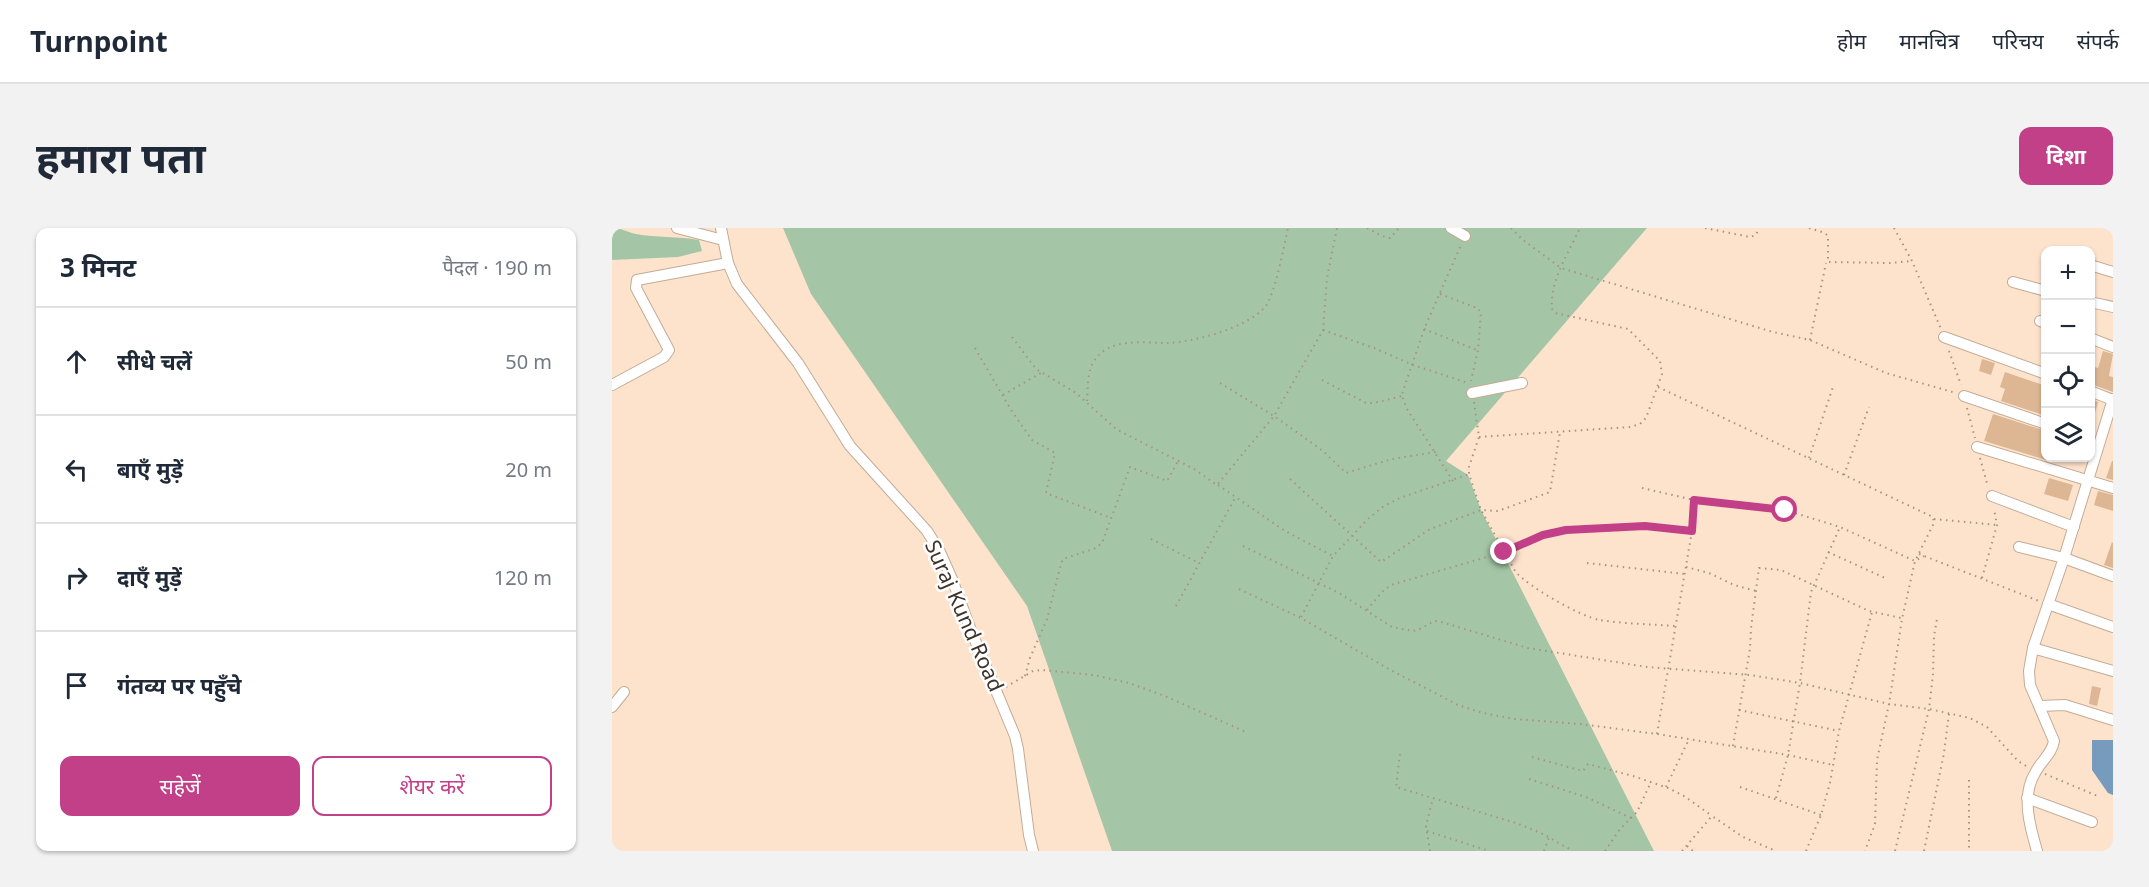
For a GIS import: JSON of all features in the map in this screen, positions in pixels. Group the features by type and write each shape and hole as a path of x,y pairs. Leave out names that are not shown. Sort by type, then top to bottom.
{"street":[{"path":"677,228 723,240"},
{"name":"Suraj Kund Road","path":"721,228 728,263 737,284 798,363 850,446 927,531 952,579 1018,749 1033,851"},
{"path":"1451,228 1465,236"},
{"path":"612,385 664,357 669,350 636,288 637,280 728,263"},
{"path":"2095,266 2113,272"},
{"path":"2013,282 2041,290"},
{"path":"2095,303 2113,307"},
{"path":"1944,337 2041,372"},
{"path":"2095,340 2113,347"},
{"path":"1472,393 1522,383"},
{"path":"2095,392 2113,399 2095,440"},
{"path":"1964,396 2041,422"},
{"path":"1977,447 2113,488"},
{"path":"2037,851 2027,798 2030,782 2036,770 2050,753 2054,741 2030,685 2029,671 2033,648 2074,527 2091,462"},
{"path":"1992,496 2074,527"},
{"path":"2019,547 2064,558 2113,576"},
{"path":"2048,604 2113,627"},
{"path":"2033,648 2113,671"},
{"path":"612,707 624,692"},
{"path":"2040,706 2065,705 2113,720"},
{"path":"2027,798 2092,822"}],"path":[{"path":"1086,402 1093,362 1113,347 1133,342 1176,342 1214,334 1233,329 1257,314 1269,300 1288,228"},
{"path":"1217,485 1274,416 1323,330 1327,278 1337,228"},
{"path":"1367,228 1386,237 1393,235 1399,228"},
{"path":"1511,228 1523,240 1561,268 1773,332 1810,340 1886,373 1964,396"},
{"path":"1479,437 1636,426 1646,418 1662,374 1660,361 1628,329 1553,311 1552,298 1561,268 1580,228"},
{"path":"1705,228 1750,237 1756,235 1759,228"},
{"path":"1809,228 1828,236 1827,262 1810,340"},
{"path":"1453,481 1407,409 1402,396 1424,329 1465,236"},
{"path":"1827,262 1847,264 1912,261"},
{"path":"1323,330 1413,365 1470,384 1478,350 1482,316 1480,310 1440,294"},
{"path":"1424,329 1478,350"},
{"path":"1012,337 1036,369 1060,382 1123,433 1194,469 1285,531 1332,556"},
{"path":"975,348 1032,440 1055,453 1046,493 1112,518"},
{"path":"1003,395 1041,372"},
{"path":"1322,380 1366,403 1402,396"},
{"path":"1220,383 1274,416 1323,451 1346,473 1392,459 1436,452"},
{"path":"1658,387 1930,514 1934,519 1997,525"},
{"path":"1809,458 1833,387"},
{"path":"1472,393 1479,437 1469,466 1469,474 1481,510 1521,579 1586,616 1600,620 1675,626"},
{"path":"1844,475 1869,407"},
{"path":"1290,479 1382,562 1422,533 1481,510 1494,512 1550,492 1560,432"},
{"path":"1025,676 1047,619 1060,564 1068,556 1096,549 1102,543 1130,467 1167,481 1178,461"},
{"path":"1301,618 1332,556 1383,506 1469,474"},
{"path":"1642,488 1694,500 1785,510 1840,527 1915,561"},
{"path":"1176,606 1235,498"},
{"path":"1657,734 1692,531 1694,500"},
{"path":"1865,851 1875,824 1876,760 1889,704 1902,619 1915,561 1934,519"},
{"path":"1367,610 1391,585 1504,552 1543,535 1566,530 1645,526 1692,531"},
{"path":"1776,798 1788,755 1794,720 1811,592 1840,527"},
{"path":"1151,539 1199,563"},
{"path":"1244,546 1319,583 1398,629 1418,630 1438,621 1528,648 1618,663 1746,675 1800,683 1889,704 1929,709 1979,721 2018,761 2100,797"},
{"path":"1828,552 1886,578"},
{"path":"1919,554 2048,604"},
{"path":"1915,561 1924,556"},
{"path":"1587,563 1684,574"},
{"path":"1686,567 1756,591"},
{"path":"1733,746 1746,675 1758,570 1761,567 1781,570 1872,612 1902,619"},
{"path":"1239,589 1301,618 1387,668 1458,705 1483,713 1657,734 1788,755 1833,765"},
{"path":"1806,851 1821,815 1848,693 1872,612"},
{"path":"1895,851 1929,709 1937,619"},
{"path":"997,692 1033,671 1094,675 1129,682 1248,733"},
{"path":"1739,710 1839,731"},
{"path":"1924,851 1944,753 1949,714"},
{"path":"1666,788 1689,739"},
{"path":"1400,754 1396,787 1516,823 1574,851"},
{"path":"1532,757 1583,771 1588,764 1651,782 1684,796 1743,837 1776,851"},
{"path":"1529,779 1586,797 1630,818"},
{"path":"1969,780 1969,851"},
{"path":"1605,851 1620,829 1637,812 1651,782"},
{"path":"1740,787 1821,815"},
{"path":"1430,851 1426,820 1433,797"},
{"path":"1682,851 1712,816"},
{"path":"1427,831 1489,851"},
{"path":"1544,851 1549,837"},
{"path":"1687,846 1693,851"}],"green space":[{"path":"612,228 644,235 699,240 702,251 678,257 612,260"},
{"path":"783,228 1647,228 1446,461 1468,475 1481,510 1654,851 1112,851 1027,606 811,294"}],"water":[{"path":"2092,740 2113,740 2113,795 2108,793 2092,770"}],"building":[{"path":"2103,351 2113,354 2109,376 2113,377 2113,392 2095,385 2095,367 2098,368"},
{"path":"1982,359 1995,363 1991,375 1979,371"},
{"path":"2005,372 2041,384 2041,414 2001,401 2005,389 2000,387"},
{"path":"1993,414 2041,429 2041,458 1984,441"},
{"path":"2113,461 2113,480 2106,478"},
{"path":"2049,478 2073,485 2068,501 2044,494"},
{"path":"2098,491 2113,495 2113,511 2094,505"},
{"path":"2113,543 2113,568 2104,565"},
{"path":"2092,686 2101,688 2097,706 2089,704"}],"route":[{"path":"1504,552 1543,535 1578,528 1645,526 1692,531 1694,500 1785,510"}]}
